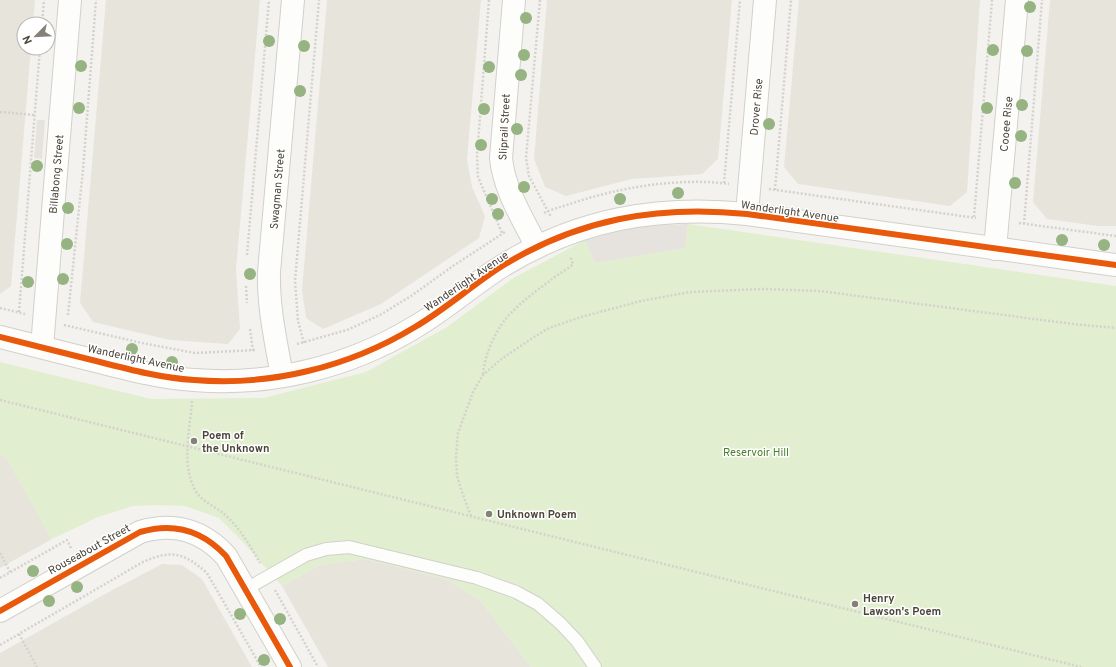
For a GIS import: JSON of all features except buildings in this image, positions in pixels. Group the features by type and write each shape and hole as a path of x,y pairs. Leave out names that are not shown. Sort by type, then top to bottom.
{"street":[{"name":"Billabong Street","path":"42,347 70,0"},
{"name":"Swagman Street","path":"282,376 269,291 270,264 293,0"},
{"name":"Sliprail Street","path":"514,0 501,158 502,168 508,188 537,247"},
{"name":"Drover Rise","path":"747,214 765,0"},
{"name":"Cooee Rise","path":"995,249 1017,0"},
{"name":"Wanderlight Avenue","path":"0,337 134,370 193,380 252,380 310,371 337,363 390,341 427,319 499,268 537,247 613,220 640,215 693,211 747,214 1116,265"},
{"name":"Rouseabout Street","path":"0,611 128,538 145,531 163,528 187,530 209,540 226,556 290,667"}],"lane":[{"path":"246,589 306,555 326,549 349,548 477,578 516,592 538,604 565,627 595,667"}],"path":[{"path":"43,16 44,0"},
{"path":"68,318 83,170 96,0"},
{"path":"304,343 298,321 295,282 319,0"},
{"path":"724,183 740,0"},
{"path":"775,190 791,0"},
{"path":"974,217 992,0"},
{"path":"1024,224 1042,0"},
{"path":"18,312 39,56"},
{"path":"0,112 35,115"},
{"path":"471,516 457,476 456,456 458,433 472,392 483,375 512,351 549,328 581,317 641,301 690,292 763,289 820,291 1073,324 1116,328"},
{"path":"195,353 187,462 191,480 196,492 208,503 223,513 248,542 318,667"},
{"path":"0,400 1081,667"},
{"path":"0,553 10,572"},
{"path":"0,645 143,562 157,556 169,554 184,557 196,563 208,573 261,667"},
{"path":"19,634 37,667"}],"shaded area":[{"path":"0,0 35,0 34,16 16,16 16,56 30,56 11,286 0,294"},
{"path":"106,0 260,0 236,269 240,329 228,344 170,340 93,322 80,303"},
{"path":"327,0 481,0 467,159 472,187 485,216 479,238 381,304 323,329 306,318 302,290"},
{"path":"547,0 732,0 718,159 702,174 632,179 566,196 545,187 534,159"},
{"path":"799,0 980,0 967,192 950,206 798,184 784,167"},
{"path":"1050,0 1116,0 1116,226 1098,226 1047,219 1033,202"},
{"path":"37,120 45,120 42,159 34,158"},
{"path":"688,224 685,248 595,263 585,240 639,226"},
{"path":"0,455 6,457 52,539 0,568"},
{"path":"365,559 448,580 480,600 531,667 328,667 282,586 320,565"},
{"path":"162,564 182,565 202,579 252,667 0,667 0,653"}],"green space":[{"name":"Reservoir Hill","path":"688,224 1116,286 1116,667 531,667 480,600 448,580 365,559 320,565 282,586 243,542 219,518 185,506 133,506 98,517 52,539 6,457 0,455 0,362 151,399 263,398 366,372 447,327 512,279 585,240 595,263 685,248"}],"cycle path":[{"path":"0,337 158,376 208,381 237,381 266,379 294,374 350,358 390,341 426,320 499,268 528,251 588,227 618,219 650,214 681,212 747,214 1116,265"},
{"path":"0,611 140,532 164,528 187,530 207,540 226,556 290,667"}],"place":[{"name":"Poem of the Unknown","path":"194,441"},
{"name":"Unknown Poem","path":"489,514"},
{"name":"Henry Lawson's Poem","path":"855,604"}]}
